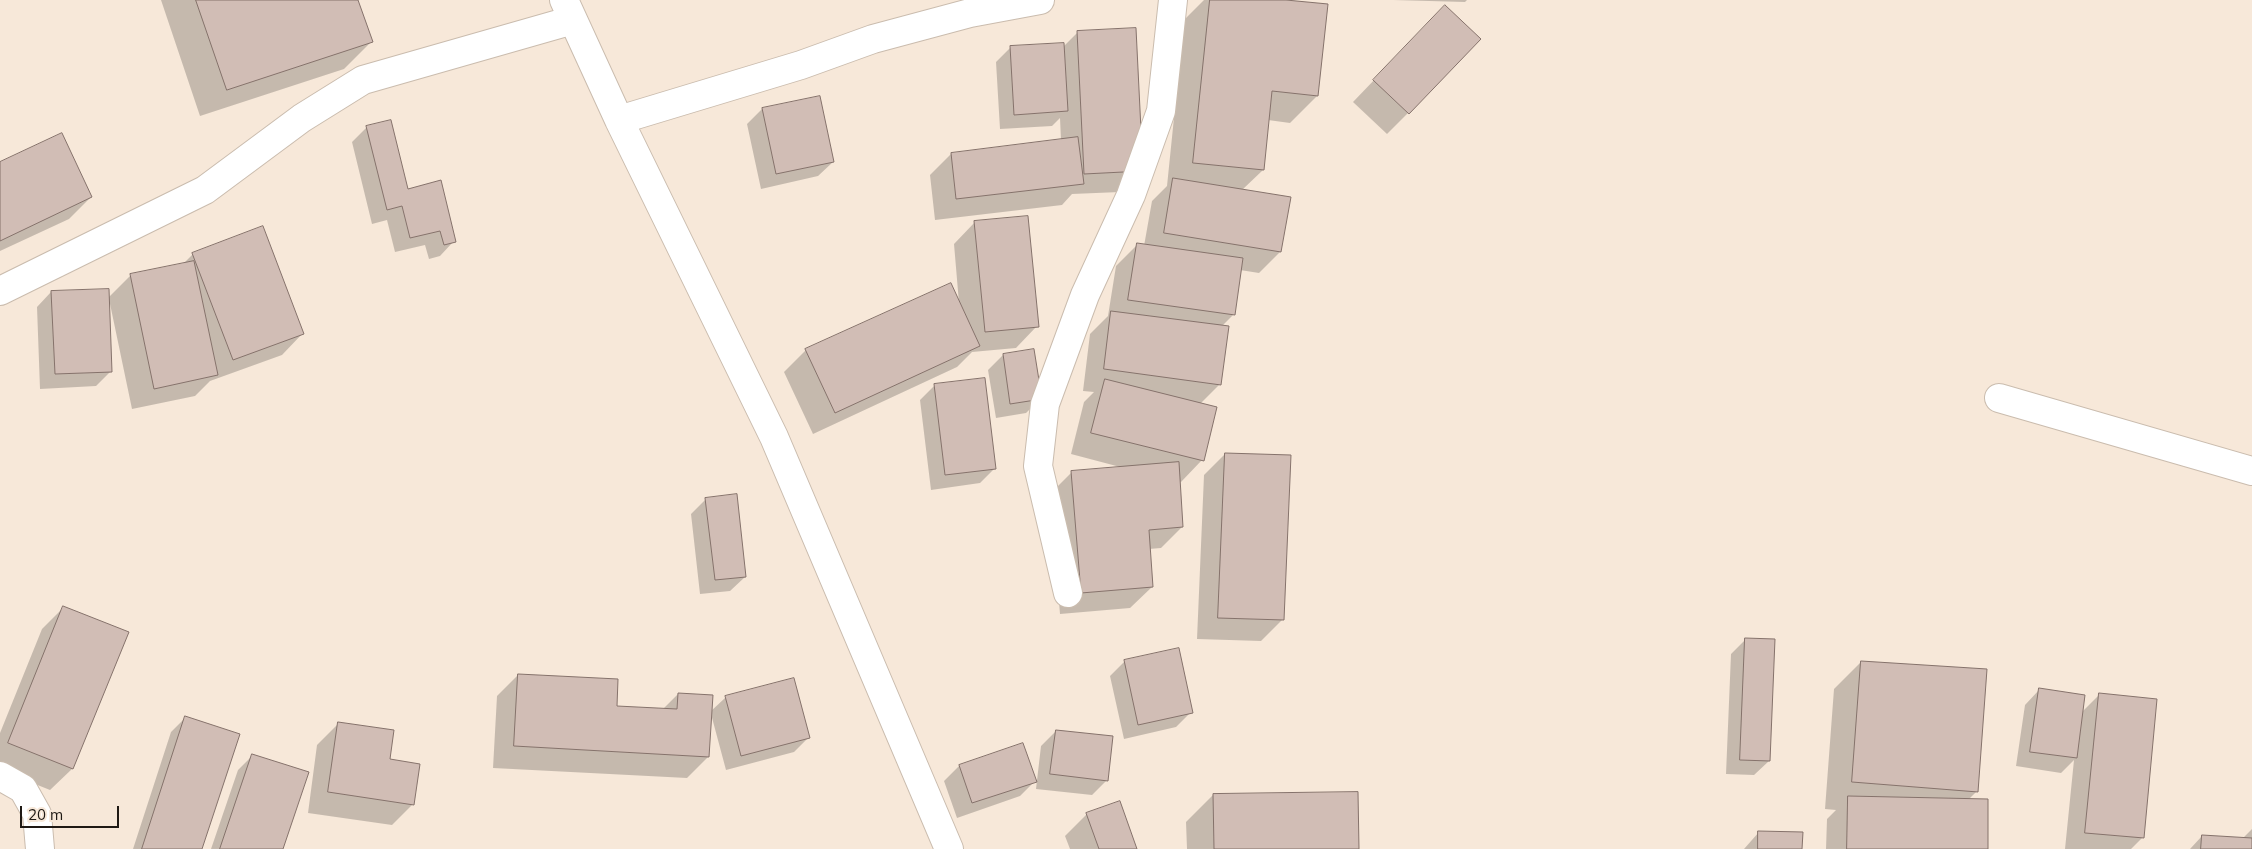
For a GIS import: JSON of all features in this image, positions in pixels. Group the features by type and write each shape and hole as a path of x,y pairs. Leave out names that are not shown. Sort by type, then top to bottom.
{"street":[{"path":"619,120 801,65 873,39 970,13 1040,0"},
{"path":"1068,593 1038,466 1045,404 1086,295 1131,195 1161,111 1173,0"},
{"path":"0,291 205,190 302,118 363,80 569,10 619,120 774,437 949,849"},
{"path":"1999,398 2252,471"},
{"path":"0,776 22,789 37,814 40,849"}],"building":[{"path":"196,0 358,0 373,42 227,90"},
{"path":"1210,0 1286,0 1328,4 1318,96 1272,91 1264,170 1193,163"},
{"path":"1445,5 1481,39 1409,114 1373,80"},
{"path":"1136,28 1143,171 1084,174 1077,31"},
{"path":"1064,43 1068,111 1014,115 1010,46"},
{"path":"820,96 834,162 776,174 762,108"},
{"path":"391,120 408,189 441,180 456,242 444,245 440,231 410,238 402,206 387,210 366,126"},
{"path":"62,133 92,197 0,241 0,162"},
{"path":"1078,137 1084,184 956,199 951,153"},
{"path":"1173,178 1291,197 1281,252 1164,233"},
{"path":"1028,216 1039,327 985,332 974,221"},
{"path":"263,226 304,334 233,360 192,253"},
{"path":"1137,243 1243,258 1235,315 1128,300"},
{"path":"194,261 218,375 154,389 130,274"},
{"path":"951,283 980,346 835,413 805,349"},
{"path":"109,289 112,372 55,374 51,291"},
{"path":"1111,311 1229,326 1221,385 1104,369"},
{"path":"1034,349 1042,399 1010,404 1003,354"},
{"path":"985,378 996,469 945,475 934,384"},
{"path":"1105,379 1217,407 1204,461 1091,433"},
{"path":"1225,453 1291,455 1284,620 1218,618"},
{"path":"1179,462 1183,527 1149,530 1153,587 1081,593 1071,471"},
{"path":"737,494 746,577 715,580 705,498"},
{"path":"63,606 129,632 73,769 8,743"},
{"path":"1745,638 1775,639 1770,761 1740,760"},
{"path":"1179,648 1193,713 1138,725 1124,660"},
{"path":"1861,661 1987,669 1978,792 1852,782"},
{"path":"518,674 618,679 617,706 677,709 678,693 713,695 709,757 514,746"},
{"path":"794,678 810,738 741,756 725,696"},
{"path":"2039,688 2085,695 2077,758 2030,752"},
{"path":"2099,693 2157,699 2144,838 2085,833"},
{"path":"185,716 240,734 202,849 142,849"},
{"path":"338,722 394,730 390,759 420,764 414,805 328,792"},
{"path":"1056,730 1113,736 1108,781 1050,774"},
{"path":"1023,743 1037,782 972,803 959,765"},
{"path":"252,754 309,772 283,849 220,849"},
{"path":"1358,792 1359,849 1214,849 1213,794"},
{"path":"1848,796 1988,799 1988,849 1847,849"},
{"path":"1120,801 1137,849 1099,849 1086,813"},
{"path":"1758,831 1803,832 1802,849 1758,849"},
{"path":"2202,835 2252,838 2252,849 2201,849"}]}
